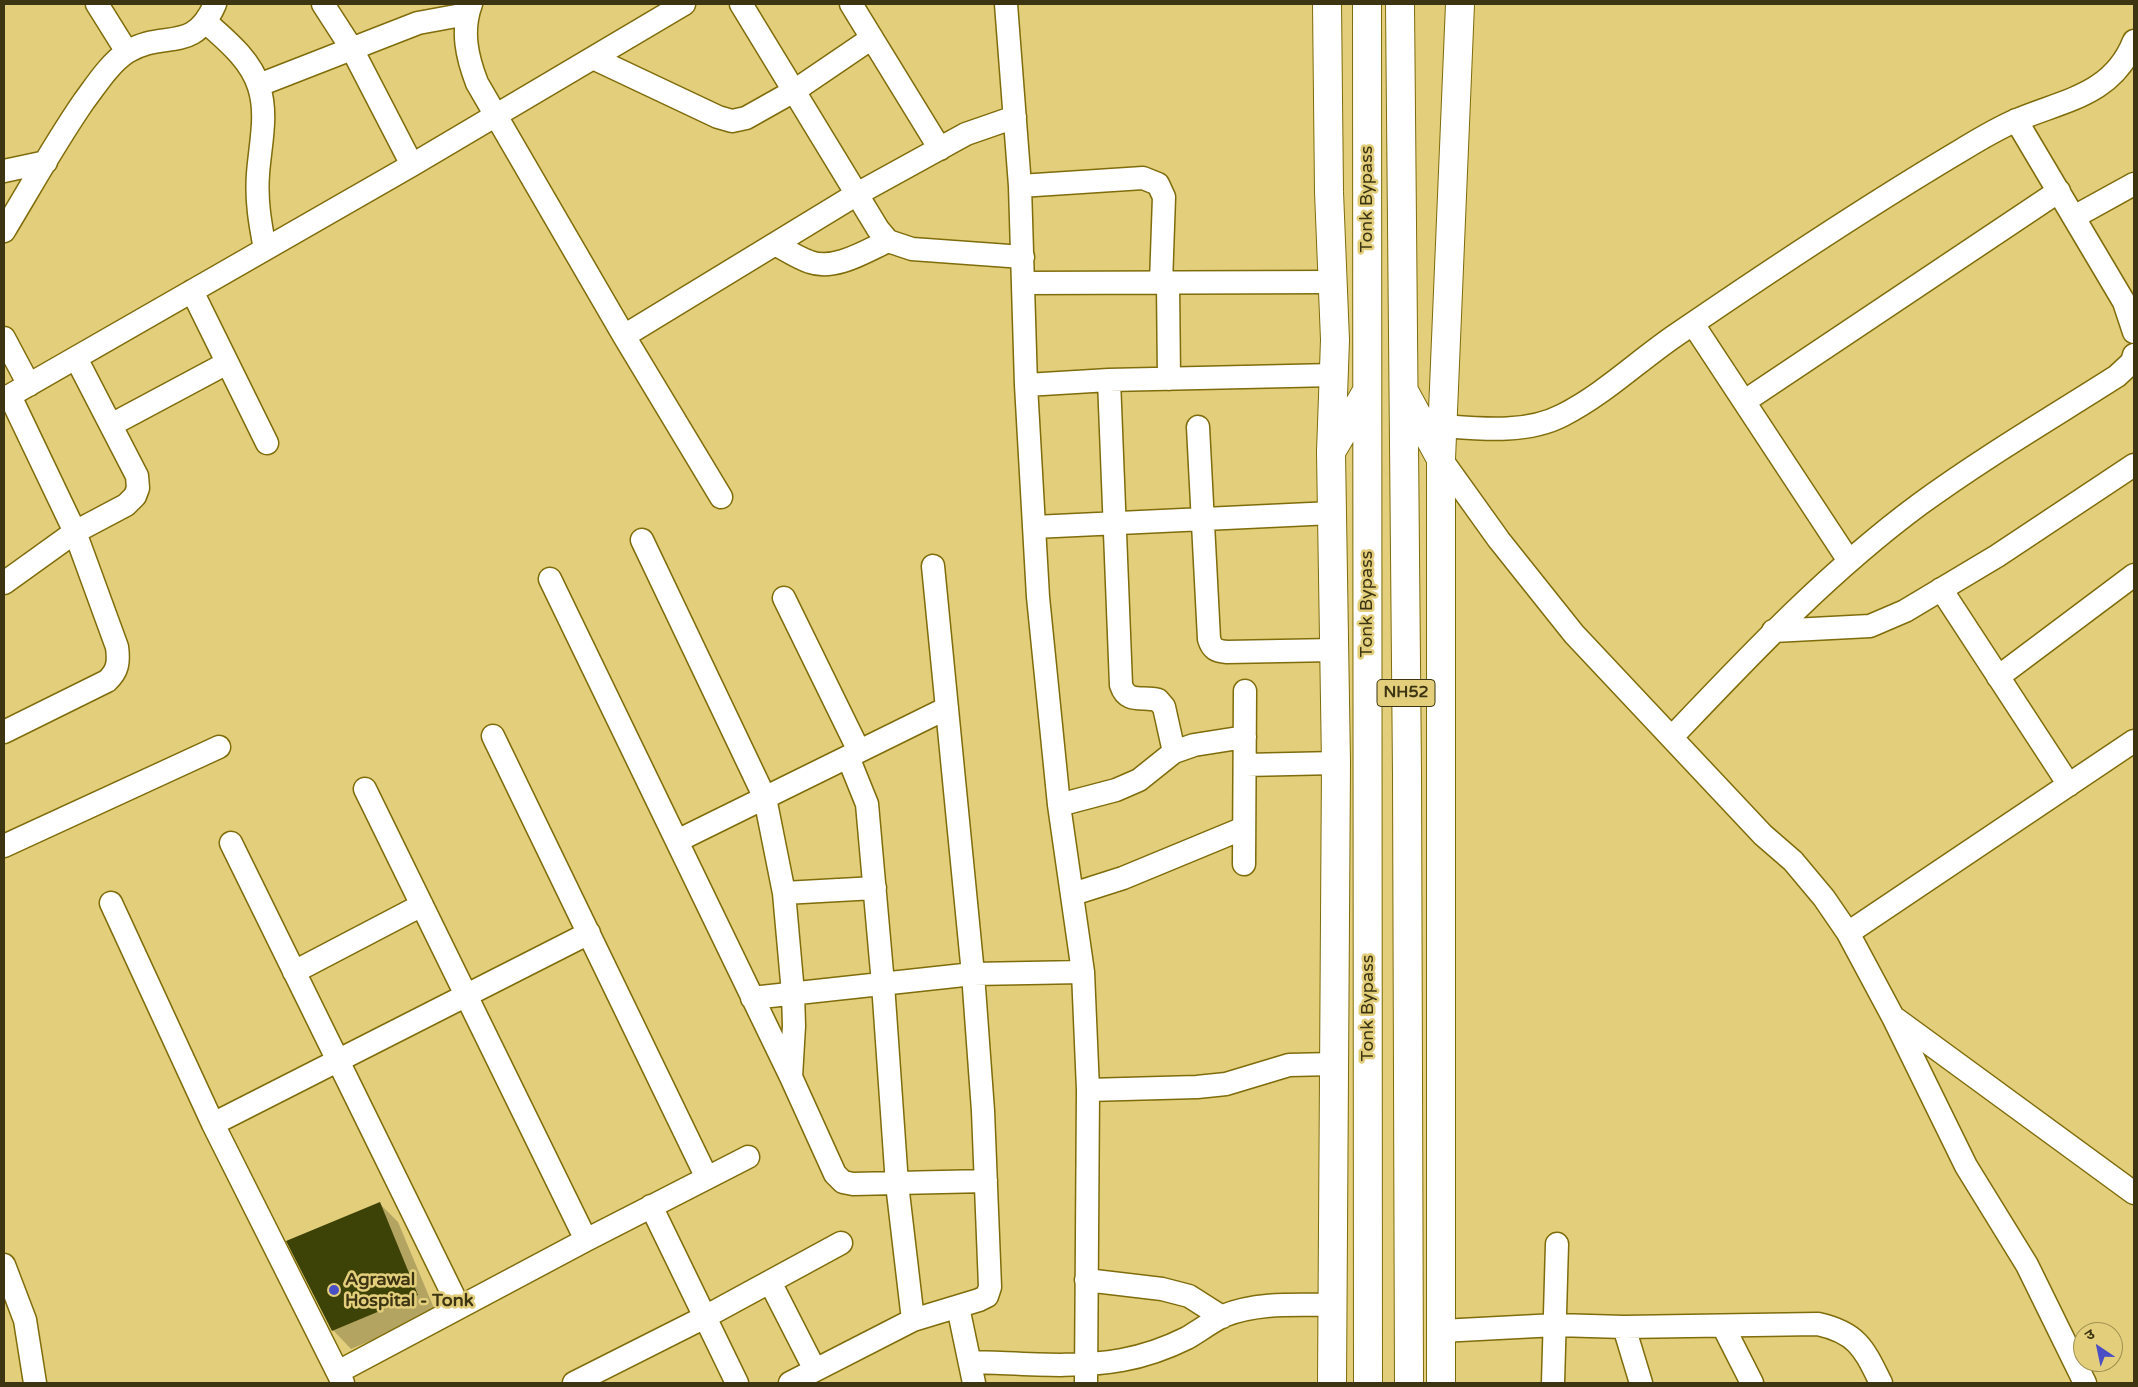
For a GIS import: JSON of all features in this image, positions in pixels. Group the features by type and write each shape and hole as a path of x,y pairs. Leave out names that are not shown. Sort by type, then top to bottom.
{"main road":[{"path":"1327,4 1328,192 1334,375 1331,452 1336,763 1332,1383"},
{"name":"Tonk Bypass","path":"1368,4 1368,1383"},
{"name":"NH52","path":"1400,4 1409,1383"},
{"path":"1441,1383 1441,459 1460,4"},
{"path":"1403,389 1441,459"},
{"path":"1331,452 1367,390"}],"street":[{"path":"97,4 127,52"},
{"path":"323,4 352,49 412,165"},
{"path":"14,393 412,165 684,4"},
{"path":"741,4 878,229 888,240 912,249 1022,258"},
{"path":"851,4 940,149"},
{"path":"1006,4 1020,186 1026,385 1038,597 1059,805 1083,972 1088,1090 1086,1373"},
{"path":"259,85 418,23 469,9 465,37 469,62 476,83 721,497"},
{"path":"4,231 97,83 127,52 146,45 180,39 194,34 211,13 230,44 249,67 259,85 264,122 258,174 257,213 265,249"},
{"path":"593,58 718,117 732,121 746,118 794,90 872,38"},
{"path":"1442,426 1490,430 1533,424 1562,416 1613,384 1645,357 1692,324 1960,150 2016,120 2071,101 2106,82 2129,55 2134,42"},
{"path":"624,336 857,194 966,134 1015,117"},
{"path":"2016,120 2124,302 2134,332"},
{"path":"4,171 46,162"},
{"path":"1020,186 1143,178 1158,184 1164,197 1164,283 1170,379"},
{"path":"2074,217 2134,184"},
{"path":"1745,401 2059,190"},
{"path":"775,244 812,263 832,264 859,255 888,240"},
{"path":"1023,283 1332,282"},
{"path":"192,291 268,443"},
{"path":"1692,324 1745,401 1849,561"},
{"path":"4,338 14,393 75,532 117,647 119,662 116,673 107,681 4,732"},
{"path":"4,583 75,532 126,505 135,496 138,488 137,476 76,358"},
{"path":"1672,737 1773,631 1849,561 1920,505 2001,449 2117,376 2133,361"},
{"path":"111,425 227,363"},
{"path":"1026,385 1109,380 1334,375"},
{"path":"1109,380 1121,685 1124,694 1129,698 1158,700 1164,707 1174,752"},
{"path":"1198,426 1209,639 1211,646 1217,651 1227,652 1334,650"},
{"path":"1441,459 1499,540 1574,634 1763,835 1792,861 1824,898 1848,934 1893,1017 1966,1166 2027,1265 2085,1383"},
{"path":"1773,631 1870,626 1905,611 1997,556 2134,465"},
{"path":"1034,527 1332,513"},
{"path":"642,540 765,798 784,893 793,993 794,1026 791,1077"},
{"path":"790,1383 913,1320 958,1307 987,1296 990,1287 986,1181 973,974 933,566"},
{"path":"1998,677 2134,575"},
{"path":"550,579 791,1077 835,1174 843,1182 854,1184 986,1181"},
{"path":"1941,589 2069,785"},
{"path":"784,598 854,754 867,804 883,984 897,1184 913,1320"},
{"path":"1244,864 1245,691"},
{"path":"677,841 947,708"},
{"path":"494,736 707,1178"},
{"path":"1059,805 1116,790 1139,780 1174,752 1194,745 1245,737"},
{"path":"1848,934 2134,741"},
{"path":"4,846 219,748"},
{"path":"1245,765 1336,763"},
{"path":"365,789 586,1240"},
{"path":"1073,894 1123,878 1244,828"},
{"path":"231,843 459,1307"},
{"path":"784,893 875,888"},
{"path":"111,903 214,1124 340,1378 459,1307 748,1157"},
{"path":"294,972 422,905"},
{"path":"214,1124 589,934"},
{"path":"752,998 973,974 1083,972"},
{"path":"1893,1017 2134,1193"},
{"path":"1088,1090 1216,1085 1288,1065 1334,1064"},
{"path":"651,1206 737,1383"},
{"path":"574,1383 705,1317 841,1243"},
{"path":"1553,1383 1557,1244"},
{"path":"4,1265 25,1320 35,1383"},
{"path":"1086,1280 1162,1289 1189,1296 1222,1317"},
{"path":"770,1282 815,1370"},
{"path":"958,1307 972,1373 1086,1373 1122,1360 1152,1353 1186,1338 1222,1317 1257,1307 1333,1305"},
{"path":"1441,1331 1556,1325 1624,1327 1818,1324 1839,1328 1856,1340 1868,1356 1881,1383"},
{"path":"1723,1326 1752,1383"},
{"path":"1624,1327 1641,1383"}],"building":[{"path":"380,1202 418,1295 332,1331 286,1241"}],"place":[{"name":"Agrawal Hospital - Tonk","path":"334,1290"}]}
